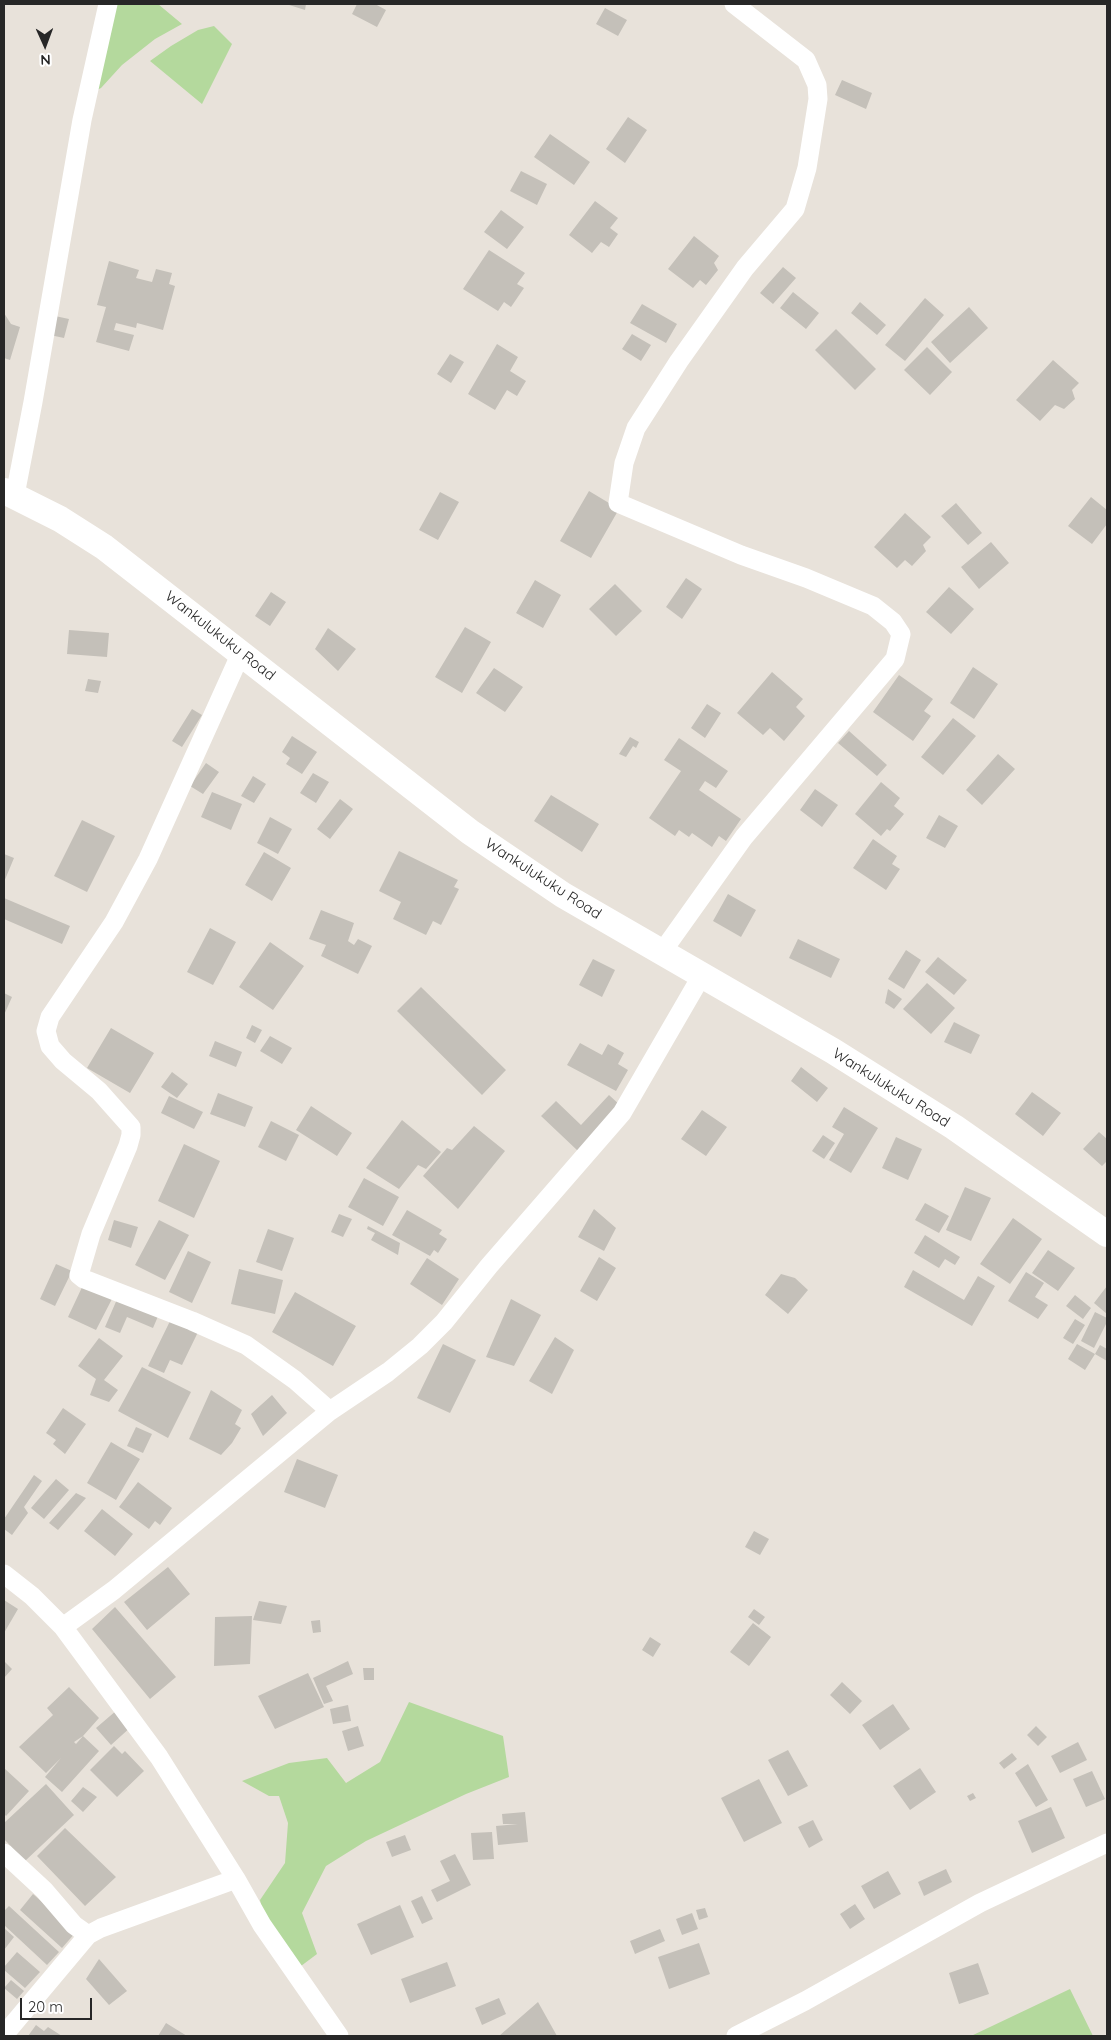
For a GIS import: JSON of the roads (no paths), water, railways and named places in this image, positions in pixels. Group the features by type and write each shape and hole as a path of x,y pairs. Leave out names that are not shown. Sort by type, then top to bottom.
{"main road":[{"name":"Wankulukuku Road","path":"9,493 60,519 104,547 470,832 563,895 832,1051 954,1127 1107,1234"}],"street":[{"path":"9,493 33,402 82,120 108,4"},
{"path":"662,952 744,837 895,659 901,634 893,622 873,606 806,578 741,555 618,504 624,464 636,428 745,268 795,209 807,168 818,100 817,85 806,60 734,4"},
{"path":"241,654 148,859 114,922 50,1017 46,1031 50,1046 56,1054 100,1091 131,1127 128,1146 91,1234 79,1274 84,1279 192,1322 246,1346 294,1380 330,1411"},
{"path":"63,1627 129,1577 330,1411 388,1372 420,1346 473,1288 489,1266 622,1113 702,975"},
{"path":"4,1574 32,1596 63,1627 159,1757 236,1879 262,1925 339,2036"},
{"path":"736,2036 805,2001 980,1903 1107,1843"},
{"path":"4,1853 44,1890 74,1925 88,1935"},
{"path":"4,2035 88,1935 101,1928 236,1879"}]}
